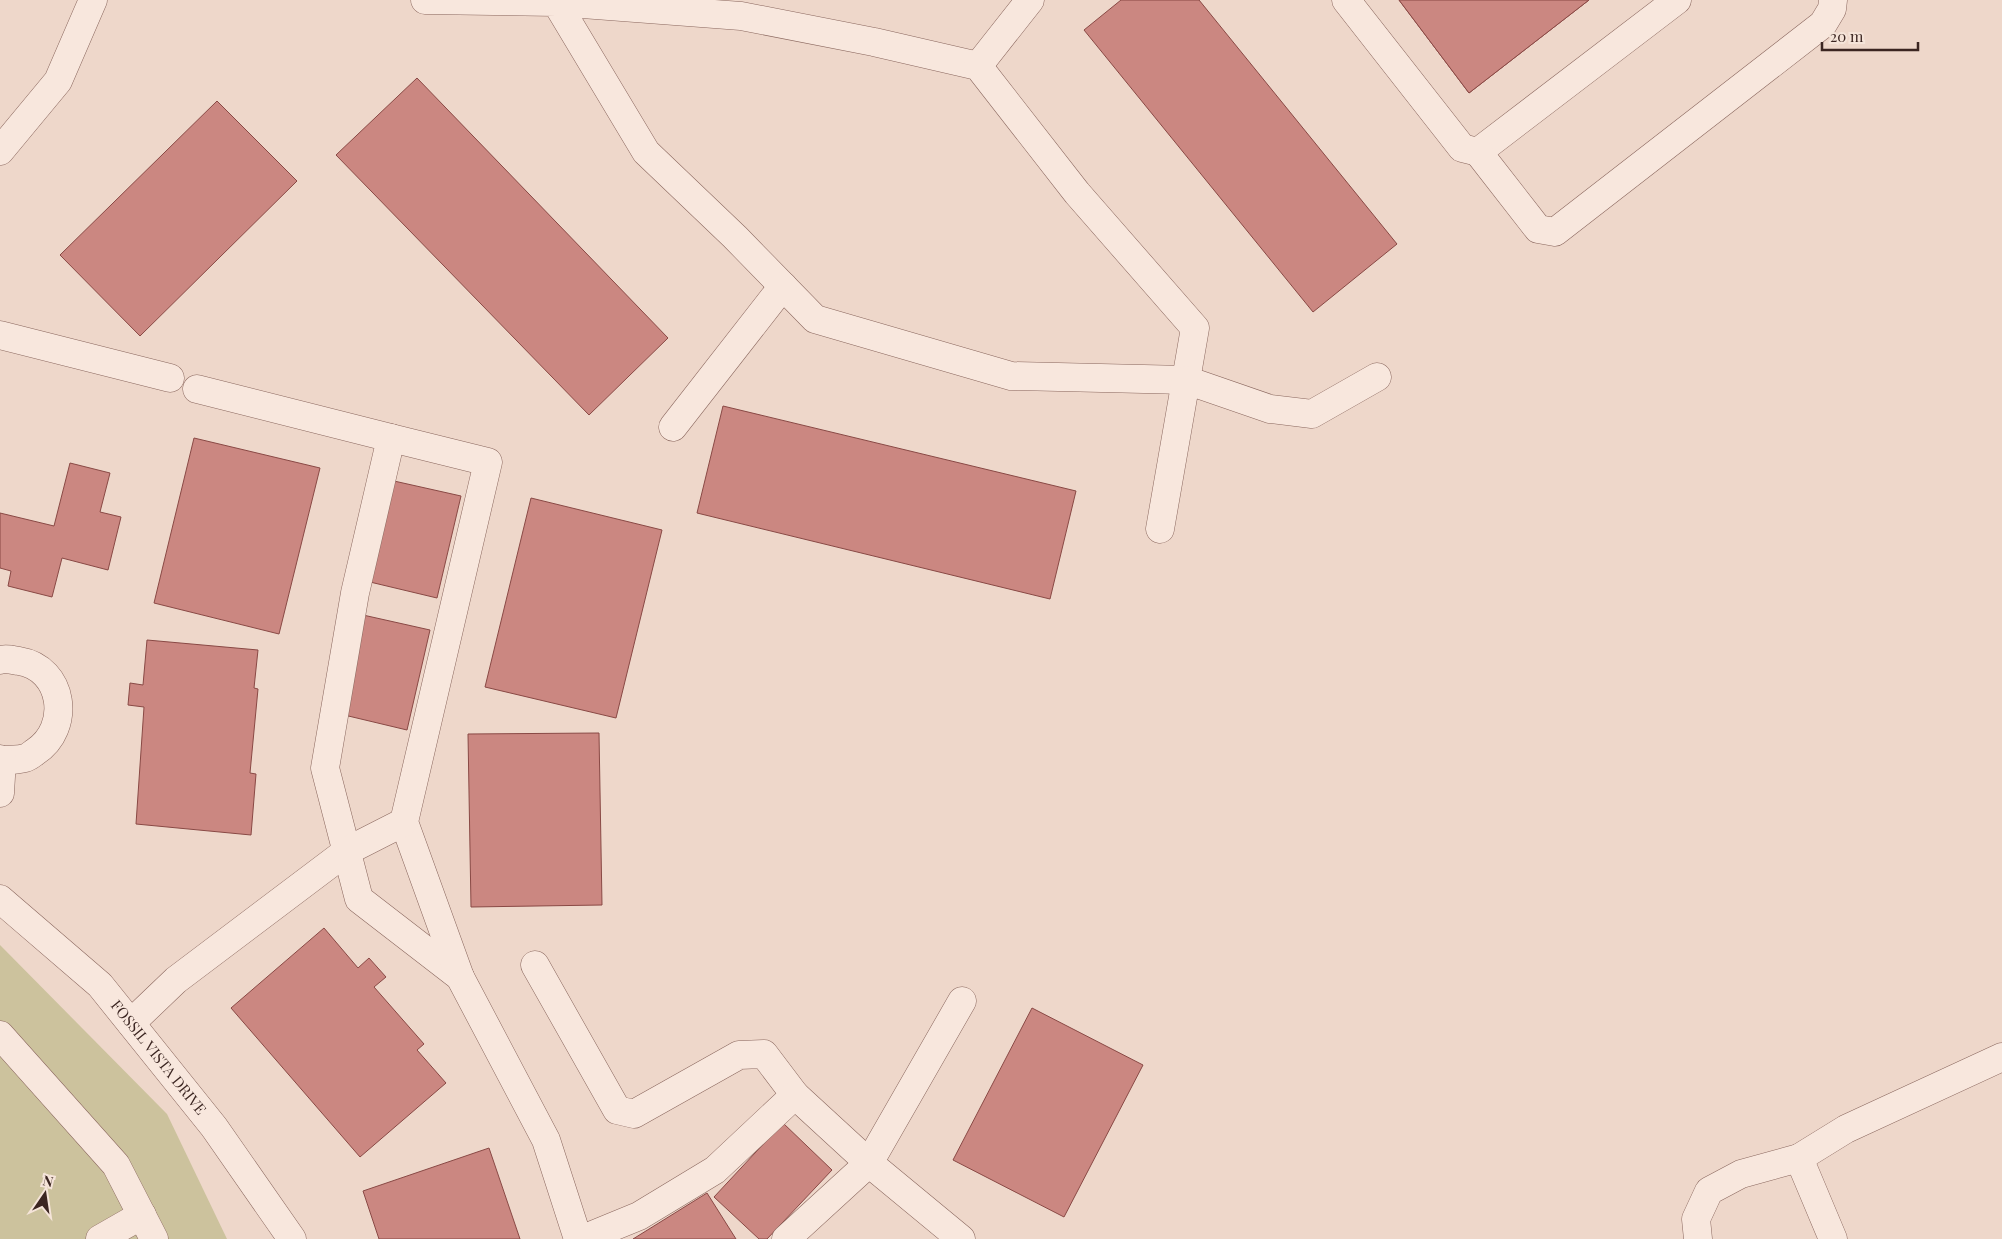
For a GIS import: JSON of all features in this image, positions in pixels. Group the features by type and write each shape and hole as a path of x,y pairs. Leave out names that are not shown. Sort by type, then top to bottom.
{"street":[{"path":"0,151 58,82 93,0"},
{"path":"425,0 556,1 742,16 874,42 978,66 1077,193 1195,328 1160,530"},
{"path":"978,66 1030,0"},
{"path":"1346,0 1462,148 1478,152 1538,229 1555,232 1823,24 1832,9 1833,0"},
{"path":"1478,152 1678,0"},
{"path":"556,1 646,152 735,237 815,319 1011,376 1186,380 1270,409 1312,414 1377,377"},
{"path":"672,427 783,286"},
{"path":"0,335 170,378"},
{"path":"197,389 488,462 404,822 460,977 546,1140 578,1239"},
{"path":"391,438 355,593 325,768 359,899 460,977"},
{"path":"0,660 28,662 48,677 59,698 58,723 47,744 26,758 1,760 0,793"},
{"path":"131,1023 176,980 346,851 404,822"},
{"name":"FOSSIL VISTA DRIVE","path":"0,899 100,985 214,1126 292,1239"},
{"path":"535,965 617,1110 634,1114 739,1055 764,1054 795,1095 869,1163 961,1239"},
{"path":"786,1239 869,1163 962,1001"},
{"path":"0,1035 116,1165 154,1239"},
{"path":"1698,1239 1696,1219 1709,1190 1741,1174 1799,1158 1846,1129 2002,1057"},
{"path":"583,1239 639,1216 715,1170 795,1095"},
{"path":"1799,1158 1833,1239"},
{"path":"100,1239 142,1215"}],"shaded area":[{"path":"0,945 167,1114 227,1239 0,1239"}],"building":[{"path":"1121,0 1199,0 1397,244 1313,312 1084,30"},
{"path":"1399,0 1589,0 1469,93"},
{"path":"1399,0 1589,0 1469,93"},
{"path":"417,78 668,338 589,415 336,155"},
{"path":"217,101 297,181 140,336 60,255"},
{"path":"723,406 1076,491 1050,599 697,513"},
{"path":"194,438 320,468 279,634 154,603"},
{"path":"70,463 110,473 100,512 121,517 108,570 62,558 52,597 8,586 11,571 0,568 0,513 54,526"},
{"path":"394,481 461,496 437,598 370,582"},
{"path":"531,498 662,530 616,718 485,687"},
{"path":"363,615 430,630 407,730 340,714"},
{"path":"147,640 258,650 254,688 258,689 250,773 256,774 251,835 136,824 144,707 128,705 130,683 143,685"},
{"path":"599,733 602,905 471,907 468,734"},
{"path":"324,928 358,968 369,958 386,977 374,987 424,1044 417,1050 446,1083 360,1157 231,1008"},
{"path":"1032,1008 1143,1065 1064,1217 953,1160"},
{"path":"783,1123 832,1170 767,1239 759,1239 714,1197"},
{"path":"489,1148 520,1239 379,1239 363,1191"},
{"path":"707,1193 736,1239 633,1239"}]}
